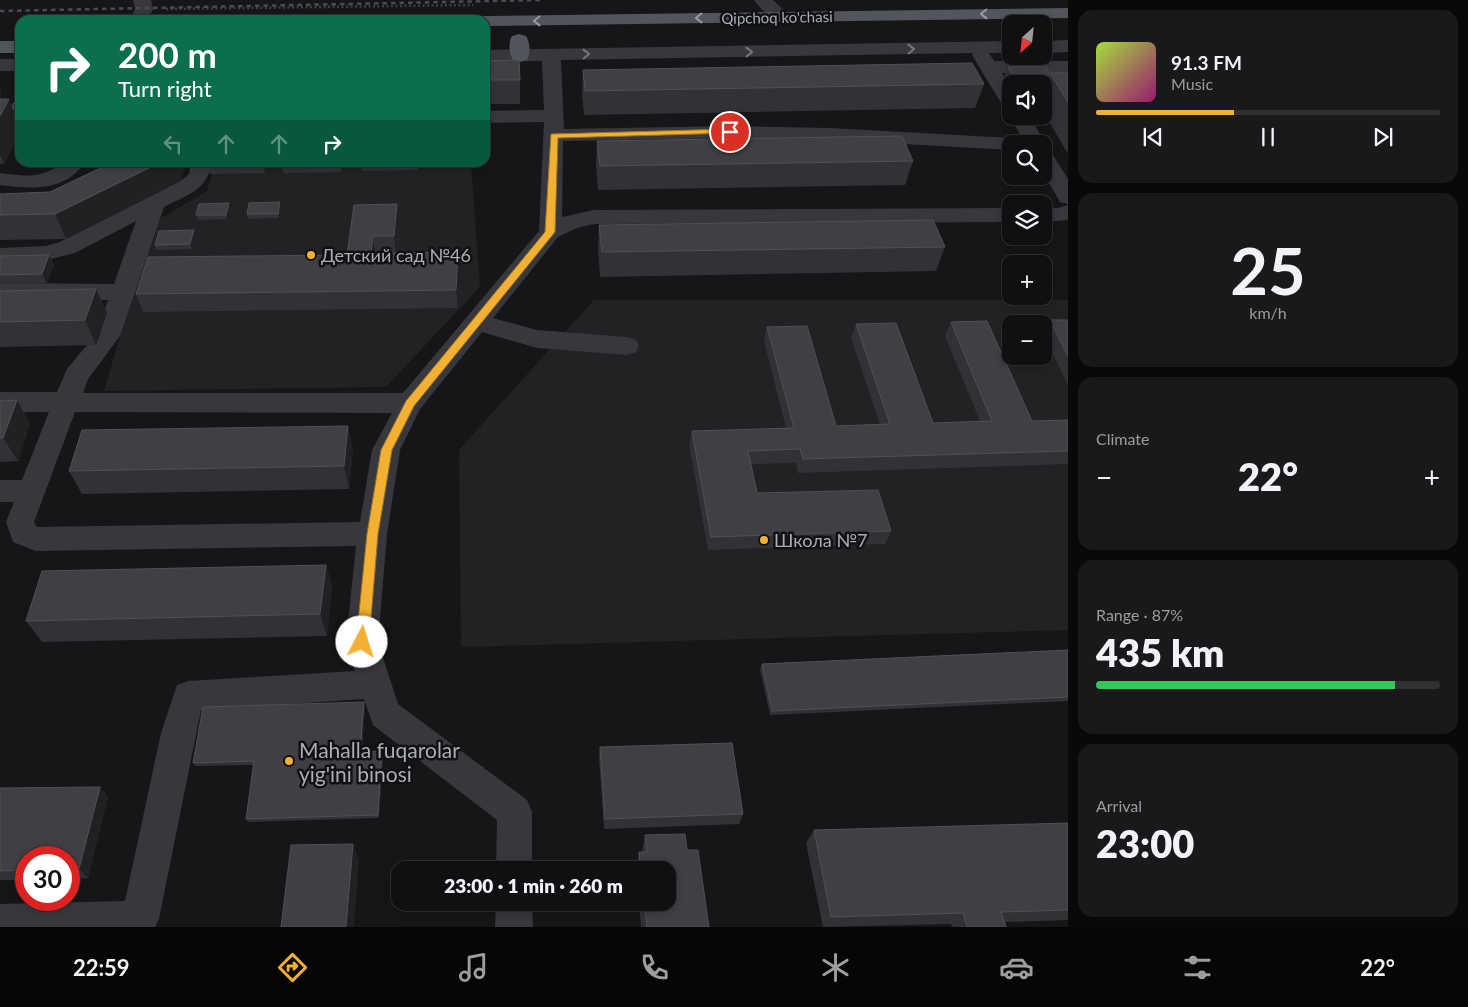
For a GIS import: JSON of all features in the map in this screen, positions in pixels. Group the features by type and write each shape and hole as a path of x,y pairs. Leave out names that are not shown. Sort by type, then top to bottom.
{"main road":[{"name":"Qipchoq ko'chasi","path":"482,13 1002,19"},
{"name":"Qipchoq ko'chasi","path":"1051,15 1068,13"},
{"path":"1052,32 1068,32"},
{"name":"Qipchoq ko'chasi","path":"490,41 520,48 1002,33"},
{"path":"0,48 15,47"}],"street":[{"path":"763,0 782,17"},
{"path":"1052,46 1068,46"},
{"name":"Qipchoq ko'chasi","path":"490,55 520,48 551,55 1002,47"},
{"path":"976,48 1002,89"},
{"path":"550,232 554,126 551,55"},
{"path":"0,65 15,64"},
{"path":"989,67 1068,67"},
{"path":"490,118 554,126 830,134 1002,144"},
{"path":"0,179 30,183 48,182 63,175 70,167"},
{"path":"0,256 46,253 67,248 190,185 198,176 201,167"},
{"path":"1052,170 1068,197"},
{"path":"154,203 108,336 76,376 66,401 20,522 23,534 36,540 372,534"},
{"path":"1052,215 1068,212"},
{"path":"514,861 515,812 385,714 362,642 372,534 386,450 410,403 550,232 570,222 594,217 1002,215"},
{"path":"0,291 123,292"},
{"path":"476,322 537,338 627,346"},
{"path":"0,402 410,403"},
{"path":"0,491 32,491"},
{"path":"0,923 140,919 178,733 188,696 375,684"},
{"path":"514,911 514,927"}],"path":[{"path":"142,9 482,13"}],"shaded area":[{"name":"Детский сад №46","path":"214,167 471,167 480,287 386,387 104,391 153,223 207,191"},
{"name":"Школа №7","path":"594,300 1002,300 1002,305 1052,305 1052,300 1068,300 1068,630 461,647 459,450"}],"building":[{"path":"519,60 520,80 490,80 490,61"},
{"path":"972,63 984,84 585,91 583,70"},
{"path":"1045,66 1049,73 1048,75 1013,75 1008,67"},
{"path":"1050,73 1068,73 1068,102 1052,75"},
{"path":"0,99 9,99 0,116"},
{"path":"15,100 15,112 12,106"},
{"path":"902,136 913,161 600,166 597,141"},
{"path":"102,167 151,167 55,214 0,215 0,194 50,192"},
{"path":"280,202 278,214 247,214 249,203"},
{"path":"229,203 226,215 196,215 199,204"},
{"path":"397,204 394,236 373,236 371,253 458,252 456,290 136,294 148,257 347,255 354,205"},
{"path":"933,220 945,247 602,252 599,225"},
{"path":"194,230 190,244 155,245 159,231"},
{"path":"49,255 42,274 0,275 0,256"},
{"path":"96,289 85,320 0,322 0,291"},
{"path":"1052,320 1068,320 1068,356 1052,324"},
{"path":"987,321 1002,354 1002,365 1007,365 1032,421 1068,420 1068,451 803,459 800,449 748,451 757,493 878,490 891,531 711,537 692,431 794,428 767,327 807,326 836,426 890,424 856,324 896,323 933,423 992,421 951,322"},
{"path":"17,400 3,438 0,438 0,401"},
{"path":"348,426 344,466 69,471 82,430"},
{"path":"326,565 320,614 26,621 42,571"},
{"path":"1068,650 1068,697 772,711 762,664"},
{"name":"Mahalla fuqarolar yig'ini binosi","path":"364,702 360,752 382,751 378,815 246,819 254,761 193,763 203,707"},
{"path":"732,743 743,814 605,819 600,747"},
{"path":"100,787 80,865 80,846 15,846 15,870 0,871 0,788"},
{"path":"1068,823 1068,910 1001,912 1006,927 967,927 963,913 831,917 814,830"},
{"path":"685,834 687,850 698,850 709,927 647,927 645,911 676,911 676,861 640,861 639,852 647,852 645,835"},
{"path":"353,844 346,927 281,927 291,845"}],"railway":[{"path":"0,11 542,0"}],"place":[{"name":"Детский сад №46","path":"311,255"},
{"name":"Школа №7","path":"764,540"},
{"name":"Mahalla fuqarolar yig'ini binosi","path":"289,761"}],"route":[{"path":"362,642 372,534 386,450 410,403 550,232 554,135 730,132"}]}
